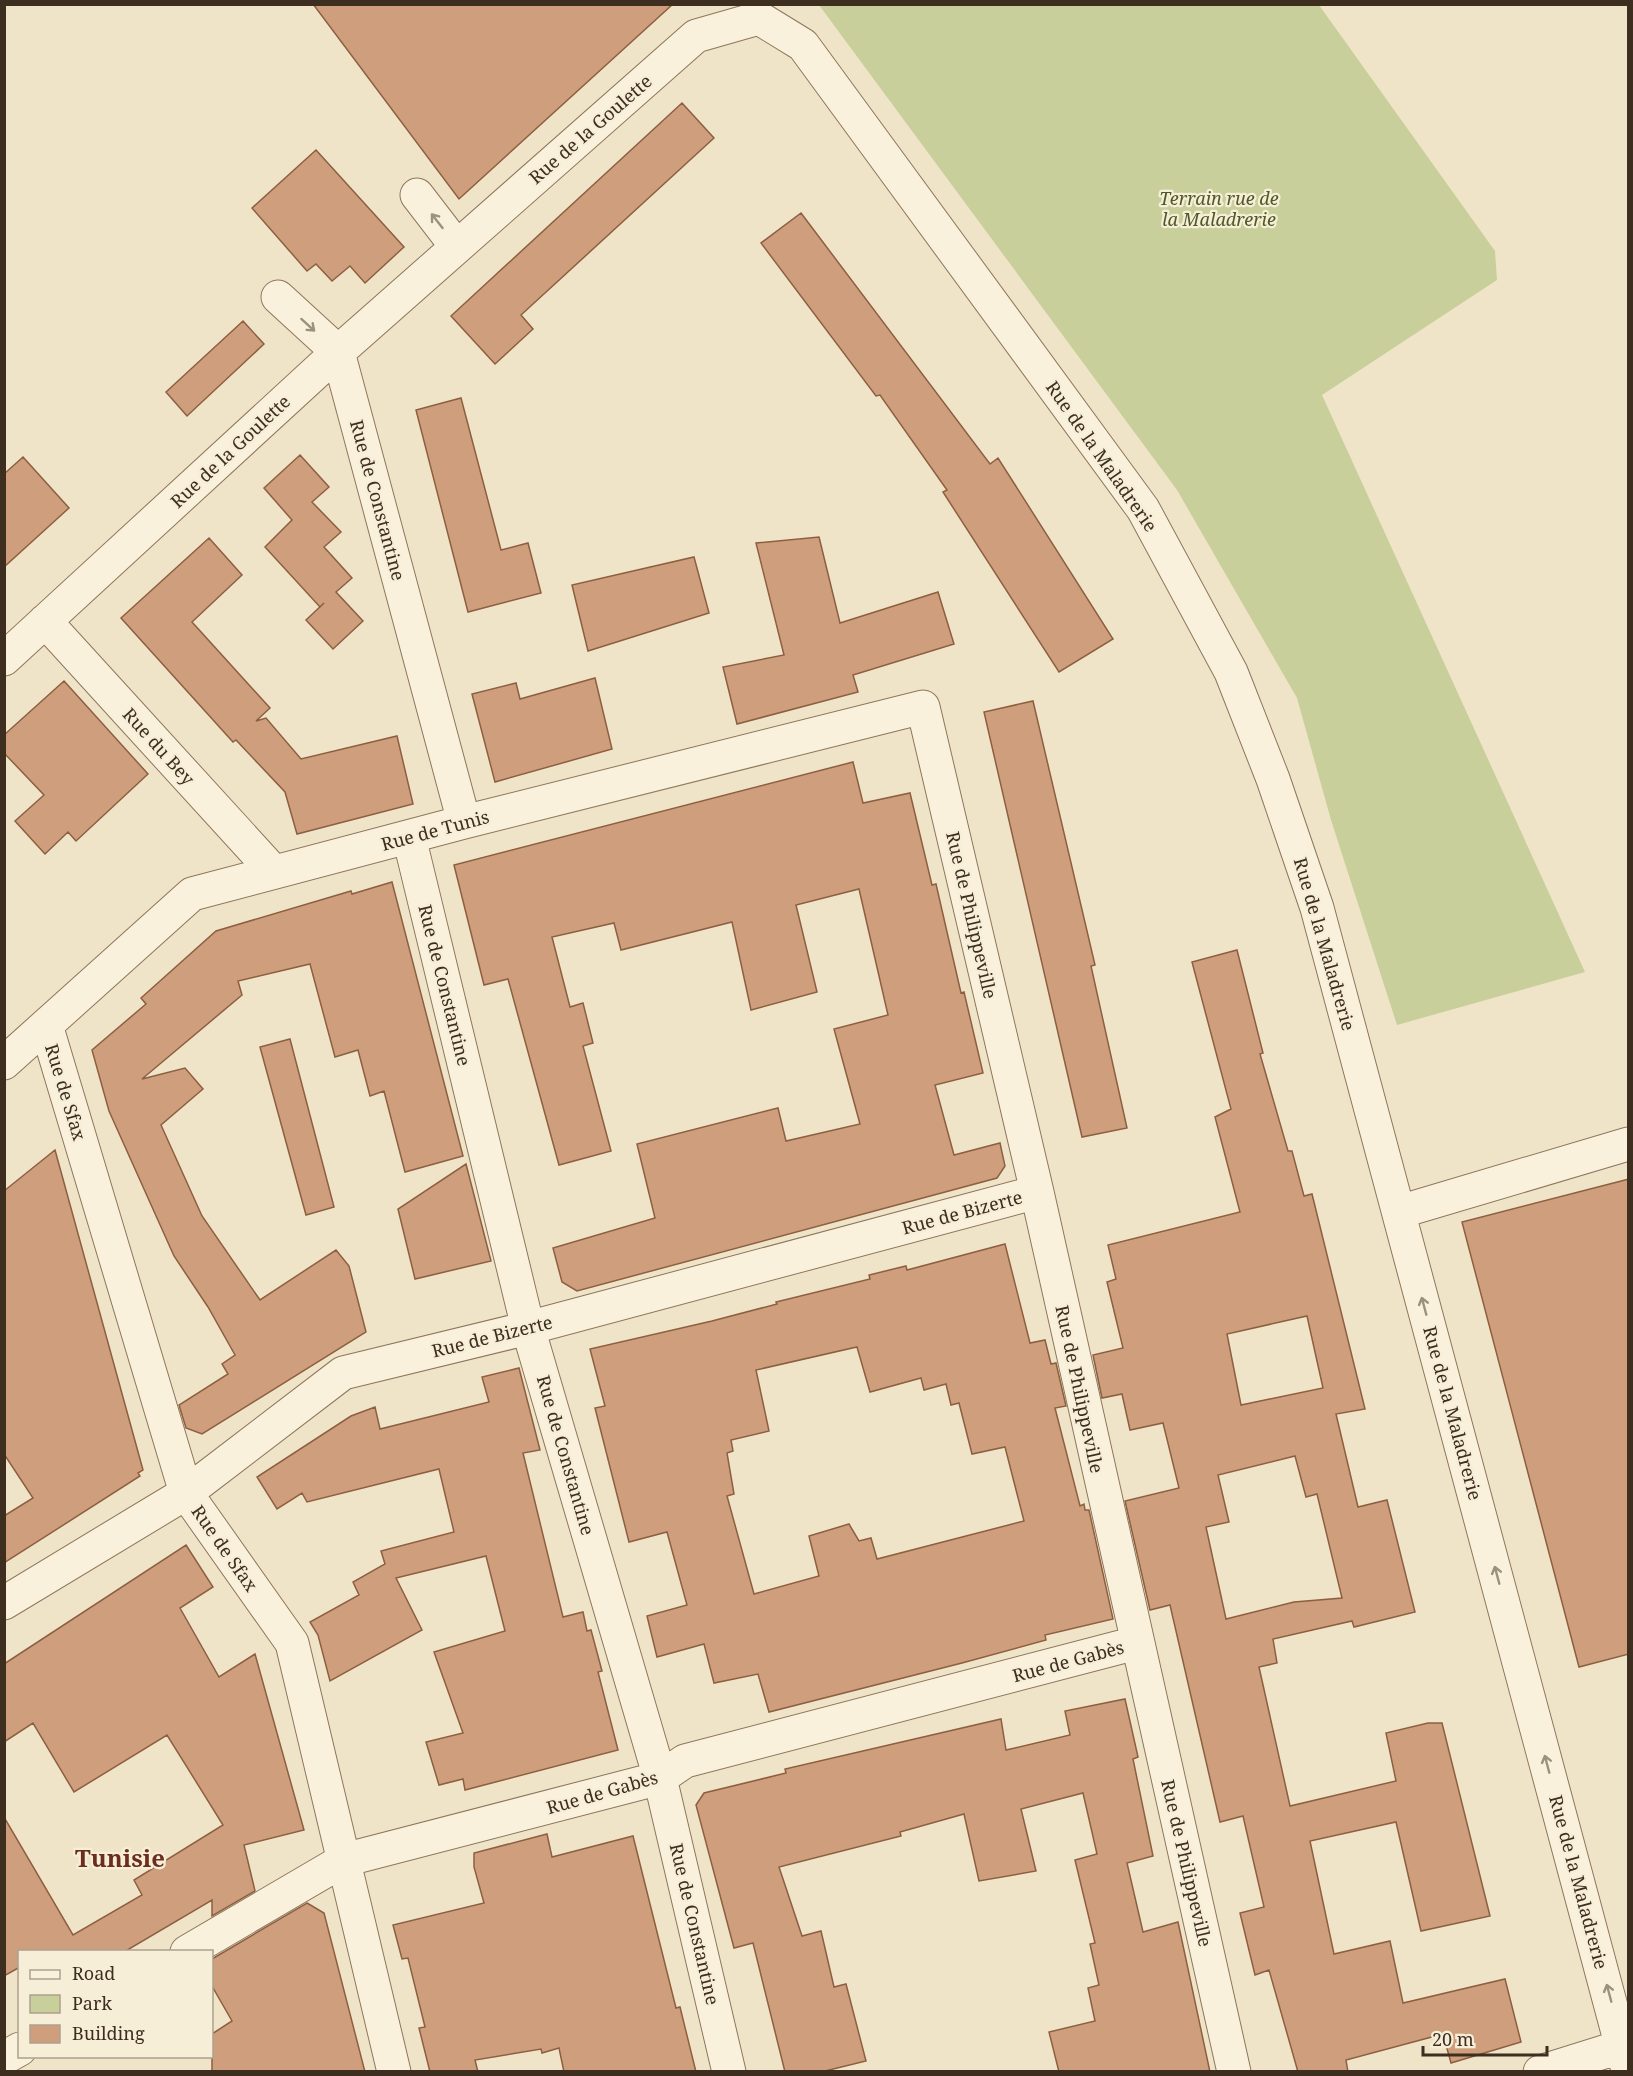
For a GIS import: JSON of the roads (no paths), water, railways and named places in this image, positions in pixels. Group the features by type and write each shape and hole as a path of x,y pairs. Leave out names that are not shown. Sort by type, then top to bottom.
{"street":[{"name":"Rue de la Maladrerie","path":"696,36 759,18 803,45 1143,508 1231,672 1274,780 1317,908 1626,2058"},
{"name":"Rue de la Goulette","path":"4,659 338,352 696,36"},
{"path":"417,195 457,247"},
{"path":"278,297 338,352"},
{"name":"Rue de Constantine","path":"338,352 464,822"},
{"name":"Rue du Bey","path":"45,621 273,871"},
{"name":"Rue de Tunis","path":"4,1063 192,894 464,822 922,707"},
{"name":"Rue de Philippeville","path":"922,707 1037,1192 1136,1643 1234,2072"},
{"name":"Rue de Constantine","path":"409,837 528,1328 660,1778 729,2072"},
{"name":"Rue de Sfax","path":"46,1025 186,1493 292,1643 394,2072"},
{"path":"1399,1212 1629,1144"},
{"name":"Rue de Bizerte","path":"4,1603 186,1493 343,1373 528,1328 1037,1192"},
{"name":"Rue de Gabès","path":"190,1950 344,1860 660,1778 685,1761 1136,1643"},
{"path":"4,2058 18,2050"},
{"path":"1540,2072 1626,2058"}],"district":[{"name":"Tunisie","path":"120,1857"}],"park label":[{"name":"Terrain rue de la Maladrerie","path":"1219,208"}]}
